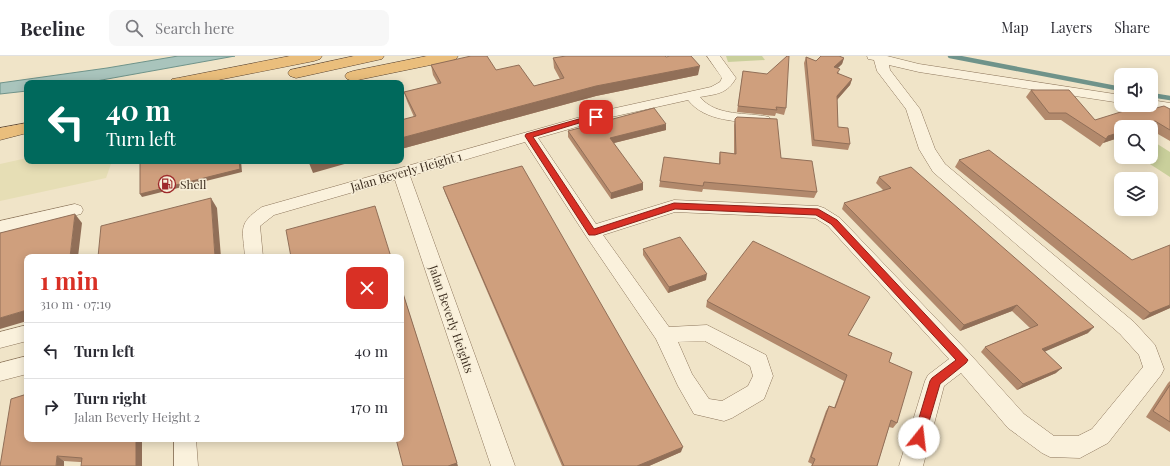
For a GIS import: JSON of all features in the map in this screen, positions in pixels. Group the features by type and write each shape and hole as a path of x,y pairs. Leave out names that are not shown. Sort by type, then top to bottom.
{"highway":[{"path":"193,80 314,56"},
{"path":"260,80 376,56"},
{"path":"335,80 450,56"},
{"path":"0,118 24,114"},
{"path":"0,134 24,129"},
{"path":"0,148 24,144"}],"street":[{"name":"Jalan Beverly Height 1","path":"254,254 251,226 254,220 268,211 602,116 715,90 725,85 729,78 713,56"},
{"path":"876,57 919,68 1114,98"},
{"path":"592,232 674,206 818,212 834,222 963,360 1016,421 1050,446 1080,447 1100,436 1154,368 1148,351 1127,328 939,168 927,149 913,109 884,71 876,57"},
{"path":"692,95 699,105 717,114 771,121"},
{"path":"1158,105 1170,107"},
{"path":"529,136 592,232 664,335 685,380 702,407 724,411 756,392 763,376 759,361 707,333 664,335"},
{"name":"Jalan Beverly Heights","path":"400,173 503,466"},
{"path":"0,227 75,210"},
{"path":"0,340 24,334"},
{"path":"911,466 935,381 963,360"},
{"path":"0,372 24,366"},
{"path":"185,442 186,466"}],"shaded area":[{"path":"24,159 24,164 111,164 106,178 0,201 0,164"}],"green space":[{"path":"726,56 762,56 765,60 728,62"},
{"path":"1158,144 1170,152 1170,177 1150,164 1158,164"}],"water":[{"path":"178,56 235,56 102,80 24,80 24,91 0,94 0,83 107,68"}],"building":[{"path":"471,56 487,56 496,70 519,65 534,86 564,78 553,58 566,56 691,56 700,66 596,86 404,137 404,119 416,116 404,92 441,83 431,65"},
{"path":"787,56 789,56 786,108 776,107 777,110 738,106 743,71 767,74"},
{"path":"821,56 839,56 844,58 834,67 840,69 837,73 852,79 837,96 838,127 848,128 850,144 814,140 806,57 816,61"},
{"path":"1031,90 1069,90 1095,120 1121,112 1158,112 1158,108 1164,106 1170,109 1170,130 1158,123 1158,120 1114,120 1114,134 1108,136 1106,139 1066,113 1049,113"},
{"path":"654,108 666,124 610,138 643,183 611,193 568,131"},
{"path":"737,117 777,119 781,158 812,161 817,192 704,182 703,186 660,181 664,157 720,164 720,152 736,154 735,119"},
{"path":"989,150 1132,260 1170,245 1170,305 1150,313 959,160"},
{"name":"Shell","path":"140,164 239,164 240,169 140,194"},
{"path":"522,166 683,447 637,466 564,466 443,187"},
{"path":"911,167 1094,327 1042,349 1062,368 1023,384 985,347 1038,325 1017,305 964,325 844,203 891,188 879,177"},
{"path":"211,198 215,254 98,254 101,226"},
{"path":"375,206 390,254 290,254 286,230"},
{"path":"75,214 70,254 24,254 24,311 0,318 0,233"},
{"path":"680,237 707,274 669,287 643,249"},
{"path":"753,241 870,297 848,335 892,353 889,362 912,372 897,423 891,420 877,466 812,466 815,459 811,457 829,406 835,408 847,375 707,301"},
{"path":"404,296 457,463 448,466 403,466 397,442 404,442"},
{"path":"1170,385 1170,422 1153,411"},
{"path":"24,395 24,442 136,442 136,466 81,466 82,458 57,456 56,466 0,466 11,399"}],"waterway":[{"path":"950,56 1114,88"},
{"path":"1158,96 1170,98"}],"place":[{"name":"Shell","path":"167,184"}],"route":[{"path":"596,117 529,136 592,232 674,206 818,212 834,222 963,360 935,381 919,438"}]}
